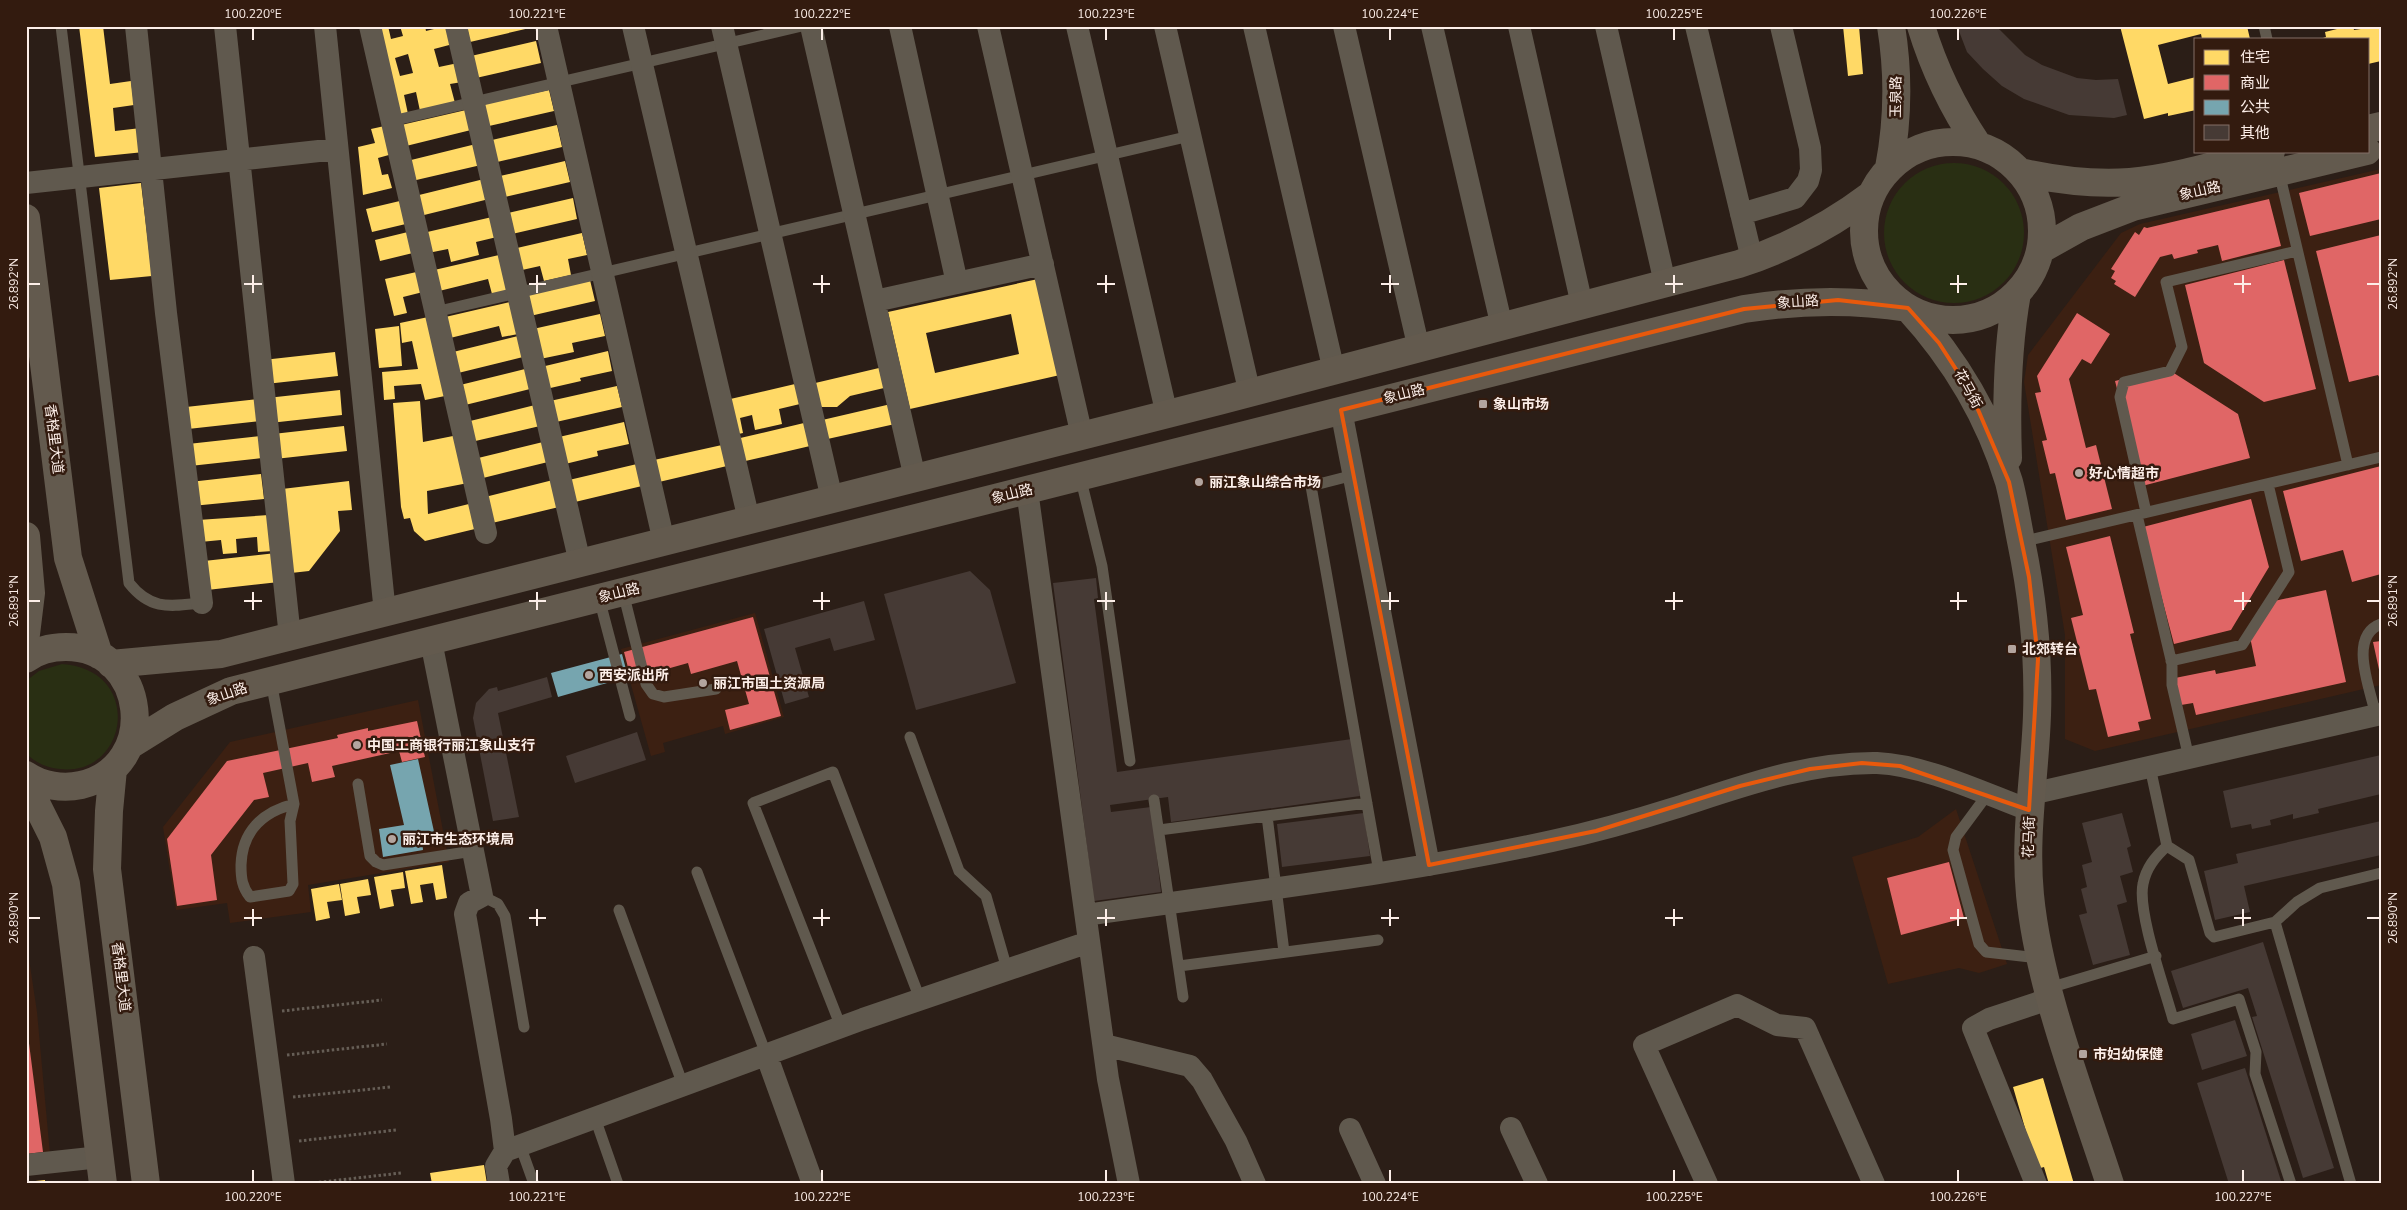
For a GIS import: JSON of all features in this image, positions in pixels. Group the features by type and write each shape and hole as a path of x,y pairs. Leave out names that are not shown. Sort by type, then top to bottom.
{"main road":[{"name":"玉泉路","path":"1889,168 1896,126 1897,92 1891,26"},
{"path":"1920,26 1948,96 1978,145"},
{"path":"1962,142 1978,145 2001,156 2020,172 2037,200 2041,216 2040,250 2035,266 2017,293 1989,312 1973,318 1939,319 1908,308 1882,286 1867,256 1863,224 1871,195 1889,168 1900,158 1928,145 1962,142"},
{"name":"象山路","path":"2020,172 2076,182 2130,182 2360,152"},
{"name":"象山路","path":"2040,250 2081,227 2124,210 2275,162"},
{"path":"26,659 43,650 57,647 86,650 105,660 221,654 290,637 1250,394 1752,260 1811,235 1871,195"},
{"name":"香格里大道","path":"26,218 68,558 105,660 129,687 134,701 136,716 130,745"},
{"name":"花马街","path":"2009,482 2006,388 2011,325 2017,293"},
{"name":"象山路","path":"130,745 174,717 231,691 1744,309 1803,301 1838,300 1908,308"},
{"name":"花马街","path":"1908,308 1939,343 1970,391 1986,421 2009,482 2029,577 2038,659 2037,717 2030,802 2029,888 2034,926 2050,993 2110,1184"},
{"path":"26,536 31,594 26,634"},
{"path":"26,775 57,787 72,787 101,778 113,769 130,745"},
{"name":"香格里大道","path":"113,769 107,869 146,1184"},
{"path":"26,783 53,837 66,884 101,1171"}],"street":[{"path":"136,26 167,322 202,603"},
{"path":"225,26 290,637"},
{"path":"325,26 385,612"},
{"path":"370,26 486,533"},
{"path":"456,26 580,563"},
{"path":"546,26 664,542"},
{"path":"633,26 749,520"},
{"path":"811,26 915,478"},
{"path":"900,26 958,283"},
{"path":"988,26 1082,436"},
{"path":"1077,26 1167,415"},
{"path":"1165,26 1250,394"},
{"path":"1254,26 1334,371"},
{"path":"1344,26 1419,348"},
{"path":"1432,26 1502,327"},
{"path":"1518,26 1582,305"},
{"path":"1606,26 1664,283"},
{"path":"1696,26 1752,260"},
{"path":"1741,214 1795,198 1806,185 1811,170 1810,148 1781,26"},
{"path":"724,35 832,499"},
{"path":"26,183 337,150"},
{"path":"875,301 1043,264"},
{"path":"1341,410 1429,865"},
{"path":"1027,490 1089,942 1104,1044 1129,1184"},
{"path":"431,641 482,896 469,902 465,914 501,1119 513,1148"},
{"path":"1086,915 1458,861 1596,831 1651,816 1749,783 1810,769 1862,763 1900,766 1920,770 1987,795 2030,802 2150,766 2378,715"},
{"path":"499,1184 496,1166 513,1148 841,1027 1089,942"},
{"path":"254,957 284,1184"},
{"path":"2036,1184 1973,1028 1989,1018 2050,993"},
{"path":"1708,1184 1644,1045 1737,1005 1777,1025 1806,1028 1874,1184"},
{"path":"1104,1044 1190,1066 1206,1087 1236,1141 1255,1184"},
{"path":"766,1054 813,1184"},
{"path":"1350,1128 1375,1184"},
{"path":"1511,1128 1537,1184"},
{"path":"26,1165 101,1171"}],"lane":[{"path":"60,26 129,583 142,596 165,606 202,603"},
{"path":"392,121 642,63 724,35 802,26"},
{"path":"435,312 1190,136"},
{"path":"2275,162 2348,465"},
{"path":"2188,758 2172,685 2171,661 2141,514 2120,397 2124,382 2170,371 2182,347 2166,282 2297,251"},
{"path":"2021,542 2381,458"},
{"path":"1354,475 1311,486 1379,872"},
{"path":"1080,476 1102,566 1130,760"},
{"path":"2171,661 2242,645 2289,572 2268,484"},
{"path":"611,595 646,684 652,694 664,696 716,689"},
{"path":"611,595 630,716"},
{"path":"2378,715 2362,653 2368,634 2381,624"},
{"path":"270,681 294,804 290,821 293,884 289,891 250,898 244,889 241,877 241,852 244,842 249,832 265,816 294,804"},
{"path":"910,737 959,870 986,896 1008,969"},
{"path":"2150,766 2167,846 2189,860 2210,933 2214,937 2275,922 2297,902 2320,888 2381,873"},
{"path":"841,1027 753,803 833,772 920,999"},
{"path":"358,784 370,856 376,862 383,865 473,851"},
{"path":"1987,795 1956,837 1953,850 1978,944 1986,952 2042,958"},
{"path":"1154,800 1183,997"},
{"path":"1159,830 1367,803"},
{"path":"1268,816 1284,952"},
{"path":"2167,846 2151,864 2142,886 2143,909 2173,1020 2239,999 2256,1052 2255,1074 2291,1184"},
{"path":"696,872 766,1054"},
{"path":"482,896 498,904 505,916 524,1027"},
{"path":"619,910 684,1085"},
{"path":"2275,922 2351,1184"},
{"path":"1178,966 1378,940"},
{"path":"2050,993 2156,956"},
{"path":"595,1118 618,1184"},
{"path":"513,1148 534,1184"}],"path":[{"path":"261,1014 382,1000"},
{"path":"267,1057 387,1044"},
{"path":"272,1100 391,1087"},
{"path":"278,1143 396,1130"},
{"path":"303,1184 401,1173"}],"highlighted area":[{"path":"1838,300 1908,308 1939,343 1970,391 2009,482 2029,577 2038,659 2029,810 1900,766 1862,763 1810,769 1740,786 1596,831 1429,865 1341,410 1744,309"}],"shaded area":[{"path":"2381,169 2381,685 2095,751 2065,739 2065,635 2024,382 2028,355 2121,233 2140,224"},
{"name":"丽江市国土资源局","path":"755,613 784,717 725,734 723,726 663,743 665,752 651,756 621,649"},
{"path":"418,700 449,862 308,885 311,912 230,923 227,903 176,910 163,827 230,742"},
{"path":"1956,809 2007,964 1979,973 1959,968 1888,984 1852,857 1918,837"},
{"path":"26,939 37,1012 50,1154 26,1156"}],"green space":[{"path":"1954,163 1968,164 1981,168 1993,174 2004,183 2013,194 2019,206 2023,219 2023,247 2019,260 2013,272 2004,283 1993,292 1981,298 1968,302 1954,303 1940,302 1927,298 1915,292 1904,283 1895,272 1889,260 1885,247 1884,233 1885,219 1889,206 1895,194 1904,183 1915,174 1927,168 1940,164"},
{"path":"62,664 89,671 106,684 116,702 118,722 112,741 101,757 83,767 60,769 50,767 37,762 26,753 26,681 39,671"}],"building: 住宅":[{"path":"79,26 103,26 110,84 131,81 134,105 113,108 115,131 141,128 144,152 95,157"},
{"path":"376,26 388,26 391,39 403,36 400,26 425,26 426,31 446,26 453,44 434,49 439,67 458,63 462,82 450,84 455,103 420,111 416,92 404,95 408,114 397,116","holes":["408,54 413,73 400,76 395,58"]},
{"path":"467,26 534,26 534,27 470,42"},
{"path":"1843,26 1859,26 1863,74 1848,76"},
{"path":"2120,26 2247,26 2250,38 2202,38 2201,34 2158,45 2168,84 2194,78 2194,110 2168,116 2168,113 2144,119"},
{"path":"2349,26 2353,26 2354,30 2381,26 2381,61 2370,64 2370,38 2323,38 2326,37 2325,32"},
{"path":"536,41 541,63 476,78 471,56"},
{"path":"549,90 554,111 489,126 484,104"},
{"path":"466,110 471,130 402,147 397,126"},
{"path":"389,125 396,153 378,158 382,175 388,174 392,188 363,195 358,147 375,143 371,129"},
{"path":"557,125 562,147 497,162 492,140"},
{"path":"476,144 481,165 412,181 407,161"},
{"path":"565,161 570,182 505,197 500,176"},
{"path":"484,179 489,199 420,216 415,196"},
{"path":"141,183 152,276 110,280 99,188"},
{"path":"573,198 577,219 512,234 508,213"},
{"path":"404,200 410,223 372,232 366,209"},
{"path":"492,217 497,237 476,242 479,255 451,262 448,249 428,253 423,233"},
{"path":"412,231 417,252 380,261 375,240"},
{"path":"582,233 587,255 568,259 571,275 544,281 540,266 522,270 517,248"},
{"path":"499,255 508,290 492,294 488,279 435,292 430,271"},
{"path":"421,271 427,291 403,297 407,313 394,316 385,279"},
{"path":"1038,279 1060,375 910,409 888,312","holes":["1011,314 1019,354 935,373 926,333"]},
{"path":"590,280 595,301 530,316 525,295"},
{"path":"510,302 518,334 502,337 499,326 446,339 441,318"},
{"path":"600,314 605,336 572,343 574,352 540,359 533,329"},
{"path":"433,316 450,395 425,400 421,384 394,386 395,399 384,400 382,372 418,369 412,341 402,343 400,323"},
{"path":"399,326 402,366 379,368 375,329"},
{"path":"518,336 523,357 454,374 449,353"},
{"path":"608,351 612,371 580,378 581,381 546,389 541,367"},
{"path":"335,352 338,376 266,384 263,360"},
{"path":"879,368 884,388 850,396 837,407 822,407 816,404 811,384"},
{"path":"525,369 530,389 461,406 456,386"},
{"path":"795,384 800,404 779,409 782,424 755,430 752,415 740,418 743,433 734,435 726,400"},
{"path":"617,386 622,407 556,422 550,401"},
{"path":"340,390 342,415 270,423 267,398"},
{"path":"258,399 260,421 188,429 186,407"},
{"path":"420,401 423,442 458,435 468,483 427,491 428,514 473,503 479,528 425,541 414,531 410,518 404,519 401,507 393,403"},
{"path":"891,404 895,424 823,440 818,421"},
{"path":"535,405 540,426 471,442 466,422"},
{"path":"624,422 629,444 597,451 598,456 565,464 559,437"},
{"path":"804,423 810,446 741,462 736,439"},
{"path":"344,426 347,451 275,459 273,434"},
{"path":"260,436 262,458 190,466 188,444"},
{"path":"543,442 548,462 479,479 474,459"},
{"path":"722,445 727,466 659,482 654,460"},
{"path":"637,464 642,486 575,502 569,480"},
{"path":"261,474 264,499 192,506 190,482"},
{"path":"553,480 559,507 492,523 485,497"},
{"path":"349,481 352,510 338,511 340,531 309,571 291,573 282,489"},
{"path":"269,515 273,551 258,552 257,537 236,539 237,553 223,554 221,540 200,542 198,520"},
{"path":"276,553 279,582 207,590 204,561"},
{"path":"442,865 447,898 436,900 433,883 420,885 423,902 411,904 405,871"},
{"path":"403,872 405,888 391,890 394,906 380,909 374,877"},
{"path":"368,879 371,895 357,897 360,913 345,916 340,884"},
{"path":"339,884 342,900 327,902 330,918 316,921 311,889"},
{"path":"2043,1078 2074,1184 2049,1184 2044,1167 2037,1169 2013,1087"},
{"path":"484,1165 487,1184 432,1184 430,1173"},
{"path":"45,1180 45,1184 26,1184 26,1182"}],"building: 商业":[{"path":"2381,173 2381,219 2310,236 2299,193"},
{"path":"2269,199 2281,246 2222,261 2218,245 2197,250 2198,253 2174,259 2172,254 2160,257 2135,297 2114,284 2116,281 2111,278 2115,271 2111,269 2135,232 2139,235 2144,227 2147,228"},
{"path":"2381,235 2381,380 2378,375 2349,382 2316,251"},
{"path":"2284,260 2316,389 2264,402 2204,363 2185,285"},
{"path":"2077,313 2110,334 2091,364 2082,359 2069,379 2086,448 2096,445 2112,509 2066,520 2055,473 2050,474 2042,441 2047,440 2035,393 2041,392 2037,376"},
{"path":"2166,368 2238,414 2250,458 2142,486 2115,381"},
{"path":"2381,466 2381,574 2352,582 2343,550 2301,561 2283,491"},
{"path":"2251,499 2269,567 2231,630 2174,644 2143,527"},
{"path":"2110,536 2134,633 2130,634 2151,719 2138,722 2140,730 2108,737 2096,689 2089,690 2071,618 2083,615 2066,547"},
{"path":"2326,590 2346,682 2196,715 2193,703 2181,705 2175,678 2215,670 2216,674 2256,666 2250,637 2274,601"},
{"path":"753,617 781,716 730,730 725,710 749,704 737,661 691,674 688,663 631,679 624,652"},
{"path":"2381,641 2381,674 2380,674 2373,642"},
{"path":"417,721 425,757 402,762 399,751 332,766 335,777 312,782 308,763 263,773 269,797 254,800 211,855 217,900 177,906 167,839 227,761 338,738 337,735 368,728 368,731"},
{"path":"1949,862 1964,918 1901,935 1887,878"},
{"path":"26,1020 43,1152 26,1154"}],"building: 公共":[{"name":"西安派出所","path":"622,654 628,677 558,697 551,673"},
{"path":"418,759 435,836 422,839 423,850 383,857 379,829 404,825 390,765"}],"building: 其他":[{"path":"1957,26 1996,26 2025,55 2042,65 2077,78 2096,80 2118,79 2127,115 2114,118 2069,115 2024,99 2002,86 1967,52"},
{"path":"970,571 990,590 1016,683 916,710 884,594"},
{"path":"1096,578 1098,598 1094,599 1117,772 1352,739 1360,796 1171,822 1168,797 1110,805 1111,812 1151,807 1161,892 1094,901 1053,583"},
{"path":"864,601 875,640 834,651 830,638 795,648 809,697 785,704 764,629"},
{"path":"547,677 552,697 498,713 519,817 493,821 473,718 476,703 489,689 497,687 498,691"},
{"path":"637,732 646,760 575,783 566,756"},
{"path":"2381,755 2381,794 2318,809 2319,813 2293,819 2293,814 2270,820 2271,825 2252,829 2251,824 2231,828 2223,791"},
{"path":"1364,813 1370,856 1282,867 1277,824"},
{"path":"2122,813 2131,846 2127,848 2133,872 2120,876 2127,902 2117,905 2130,955 2093,965 2079,915 2087,913 2081,889 2087,887 2082,865 2092,862 2082,823"},
{"path":"2381,821 2381,855 2244,886 2250,912 2215,920 2204,871 2238,863 2236,854"},
{"path":"2263,942 2334,1168 2303,1178 2252,1017 2257,1016 2248,988 2183,1008 2171,971"},
{"path":"2235,1020 2247,1056 2202,1070 2191,1034"},
{"path":"2245,1068 2282,1184 2229,1184 2197,1083"}],"place":[{"name":"象山市场","path":"1483,404"},
{"name":"好心情超市","path":"2079,473"},
{"name":"丽江象山综合市场","path":"1199,482"},
{"name":"北郊转台","path":"2012,649"},
{"name":"西安派出所","path":"589,675"},
{"name":"丽江市国土资源局","path":"703,683"},
{"name":"中国工商银行丽江象山支行","path":"357,745"},
{"name":"丽江市生态环境局","path":"392,839"},
{"name":"市妇幼保健","path":"2083,1054"}]}
